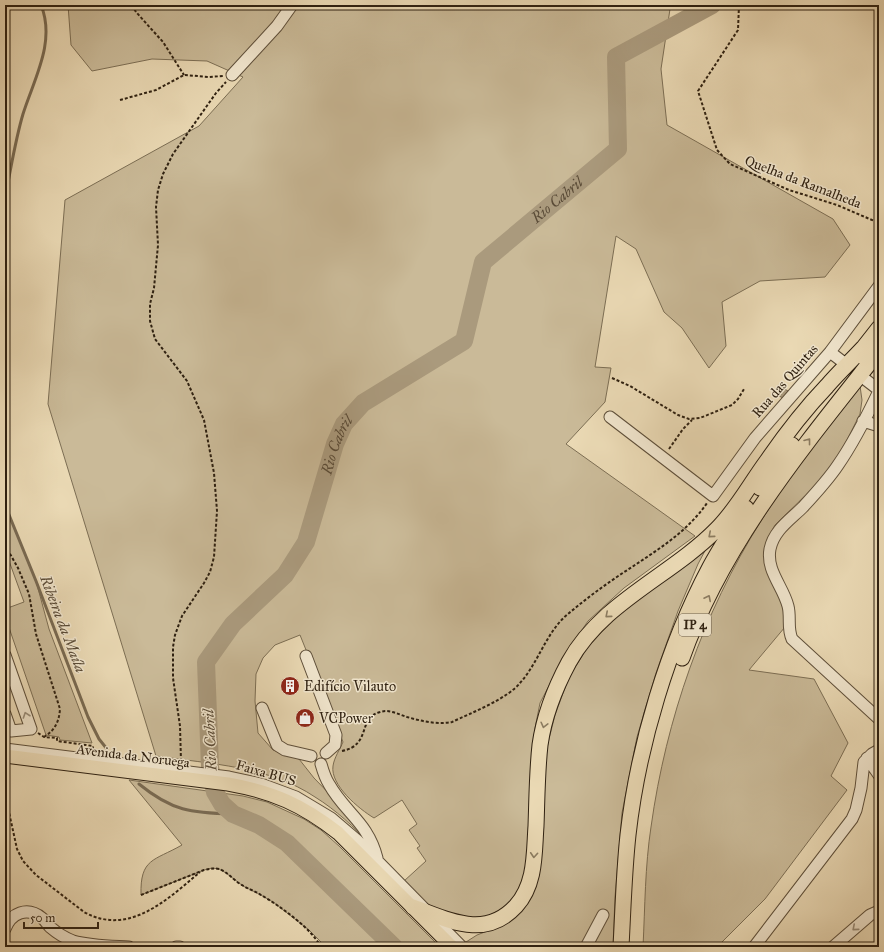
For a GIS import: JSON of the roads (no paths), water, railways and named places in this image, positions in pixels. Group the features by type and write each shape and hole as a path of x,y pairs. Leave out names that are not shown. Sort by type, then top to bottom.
{"highway":[{"name":"IP 4","path":"621,947 628,834 638,769 661,688 683,627 710,568 748,505 879,328"},
{"path":"413,907 459,923 485,925 506,914 523,897 531,878 533,867 538,772 542,731 553,695 578,648 601,621 716,530 737,506 767,461 814,400 863,348"},
{"name":"IP 4","path":"630,947 634,868 645,789 661,720 684,650 706,601 756,514 787,469 879,351"}],"main road":[{"name":"Avenida da Noruega","path":"9,756 228,780 248,788 268,793 296,805 312,814 338,833 378,867 413,907 452,947"}],"street":[{"path":"232,75 277,26 292,5"},
{"name":"Rua das Quintas","path":"610,416 713,496 755,438 830,352 879,286"},
{"path":"830,352 843,362"},
{"path":"866,380 879,390 863,421 838,466 803,507 782,526 776,534 770,549 770,557 773,574 788,606 789,628 792,639 879,719"},
{"path":"863,421 879,426"},
{"path":"5,655 31,729 11,731 5,714"},
{"path":"306,656 336,736 335,745 325,757"},
{"path":"262,708 277,745 285,750 311,756 312,752 318,748 323,749 325,757 325,777 332,789 365,829 372,844 378,867 429,913 462,947"},
{"path":"5,749 180,774"},
{"path":"754,947 852,818 856,810 866,760 879,750"},
{"path":"866,760 879,774"},
{"path":"5,929 12,916 19,912 27,912 42,918 56,932 65,938 86,944 129,947"},
{"path":"833,947 870,915 879,912"},
{"path":"586,947 603,915"}],"waterway":[{"name":"Ribeira da Maíla","path":"5,197 20,124 45,47 45,19 41,5"},
{"name":"Rio Cabril","path":"394,947 287,843 259,825 233,814 222,804 215,792 210,767 206,662 233,624 285,575 306,542 335,444 344,424 363,403 464,341 483,262 618,149 616,57 712,5"},
{"name":"Ribeira da Maíla","path":"5,505 88,717 99,739 107,749"},
{"name":"Ribeira da Maíla","path":"139,784 162,800 183,809 205,813 233,814"}],"place":[{"name":"Edifício Vilauto","path":"290,686"},
{"name":"VCPower","path":"305,718"}]}
